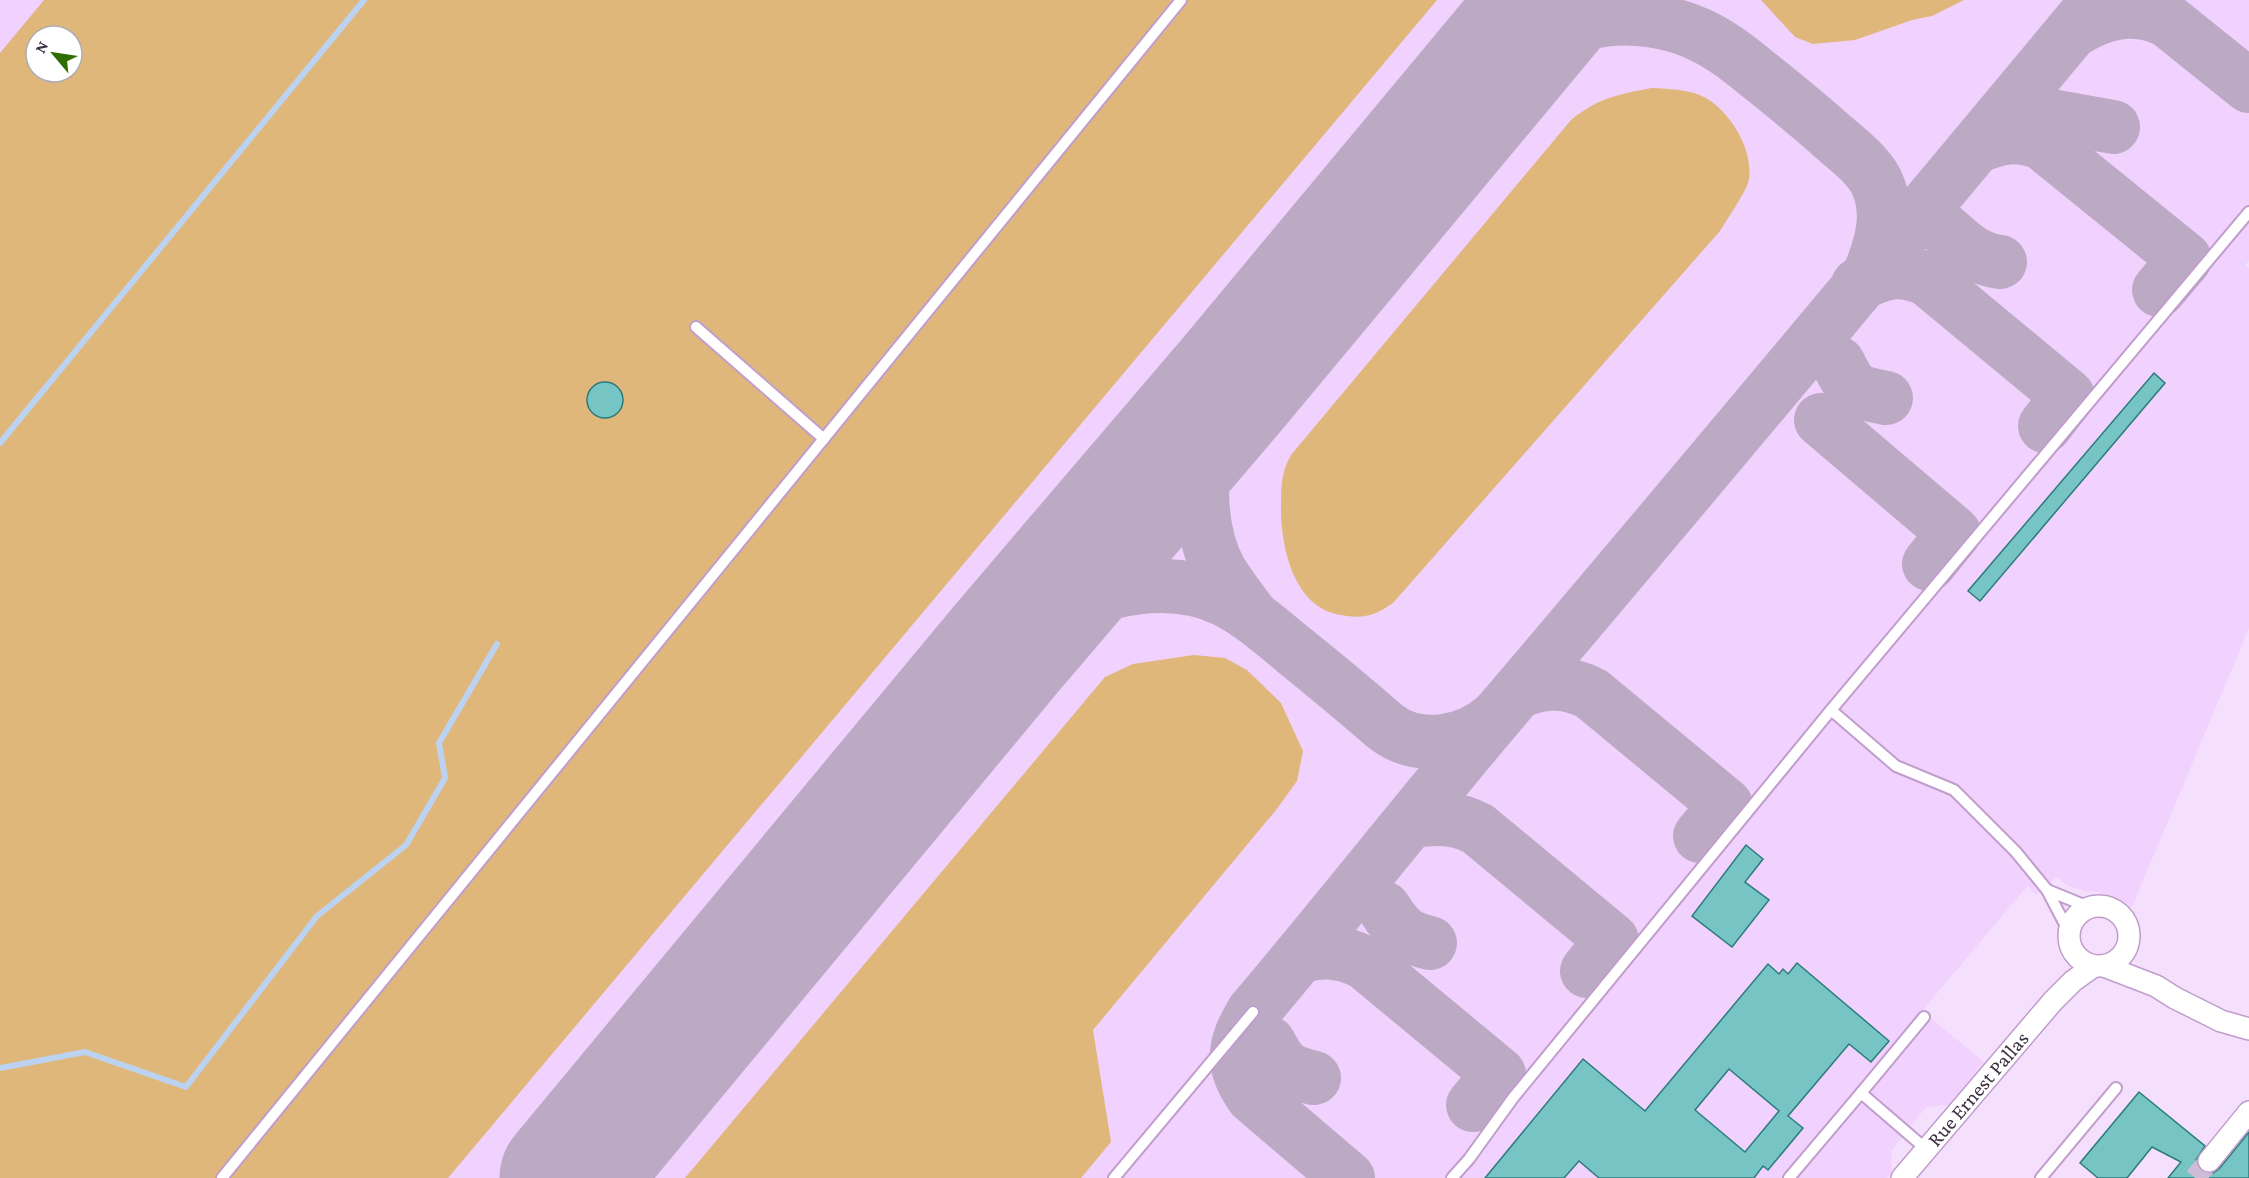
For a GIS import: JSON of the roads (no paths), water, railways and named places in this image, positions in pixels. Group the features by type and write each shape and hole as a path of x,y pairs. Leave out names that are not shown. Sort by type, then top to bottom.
{"street":[{"path":"2099,966 2113,963 2121,957 2128,945 2129,930 2125,921 2110,908 2091,908 2082,912 2075,919 2071,941 2084,962 2156,986 2221,1021 2249,1029"},
{"name":"Rue Ernest Pallas","path":"2053,1001 2069,965 2071,941"},
{"path":"2128,945 2156,986"},
{"name":"Rue Ernest Pallas","path":"1902,1178 2053,1001 2073,981 2099,966"},
{"path":"2209,1161 2249,1112"}],"lane":[{"path":"222,1178 1181,0"},
{"path":"1452,1178 1469,1159 1512,1098 1831,710 2249,212"},
{"path":"696,327 824,439"},
{"path":"1831,710 1896,766 1954,790 2016,852 2047,890 2071,941"},
{"path":"2047,890 2091,908"},
{"path":"1114,1178 1253,1012"},
{"path":"1789,1178 1924,1017"},
{"path":"2041,1178 2116,1088"},
{"path":"1861,1093 1926,1149"}],"waterway":[{"path":"0,443 364,0"},
{"path":"0,1068 85,1052 186,1087 317,916 406,845 445,778 439,743 497,644"}],"tunnel":[{"path":"2195,1178 2209,1161"}]}
